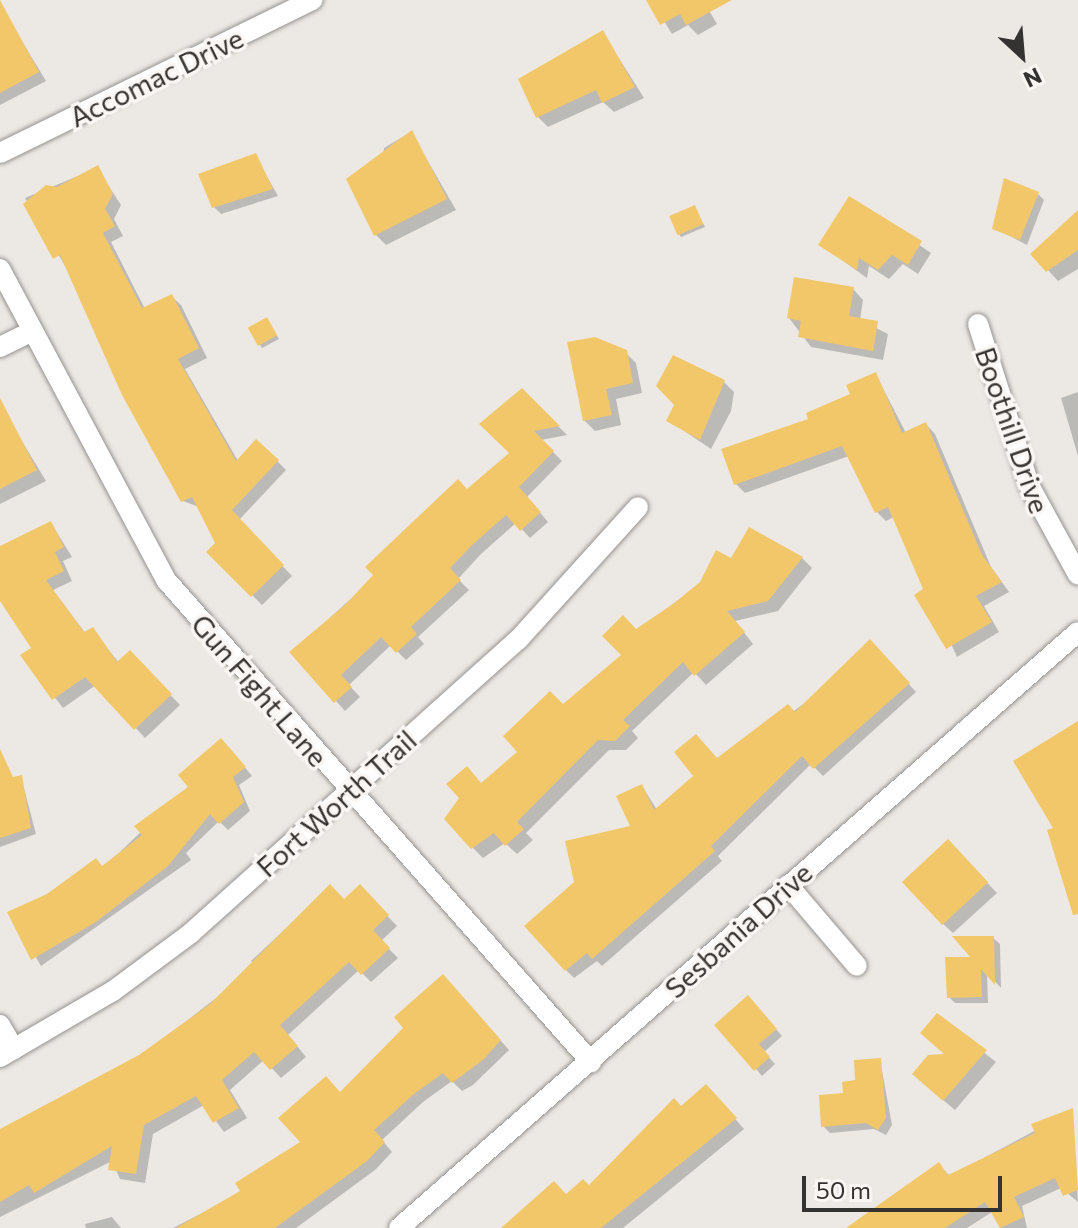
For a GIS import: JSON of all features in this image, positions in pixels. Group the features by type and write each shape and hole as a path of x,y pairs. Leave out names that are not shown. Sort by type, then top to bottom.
{"street":[{"name":"Accomac Drive","path":"0,153 313,0"},
{"name":"Gun Fight Lane","path":"0,269 166,580 348,791 591,1062"},
{"name":"Boothill Drive","path":"978,324 1029,485 1078,575"},
{"path":"0,347 31,332"},
{"name":"Fort Worth Trail","path":"7,1053 150,967 518,640 638,507"},
{"name":"Sesbania Drive","path":"399,1228 1078,632"},
{"path":"788,885 857,966"},
{"path":"0,1025 7,1053"}],"building":[{"path":"0,0 39,72 0,93"},
{"path":"646,0 732,0 686,25 680,14 660,25"},
{"path":"603,30 635,87 602,103 596,90 536,118 518,79"},
{"path":"412,130 447,199 374,236 346,179"},
{"path":"256,153 273,189 212,208 198,174"},
{"path":"98,165 113,194 105,209 115,226 103,233 142,308 172,294 199,348 178,359 236,461 256,439 279,460 232,510 284,565 251,597 206,552 215,543 192,497 181,502 122,395 60,255 53,259 23,204 46,185 57,187"},
{"path":"1004,178 1039,192 1020,240 992,229"},
{"path":"849,196 922,241 908,265 892,255 878,270 859,258 857,270 818,245"},
{"path":"695,205 703,224 677,235 669,216"},
{"path":"1078,210 1078,250 1046,272 1030,254"},
{"path":"794,277 854,287 849,316 878,321 873,351 798,337 801,321 787,318"},
{"path":"267,317 277,335 258,346 248,328"},
{"path":"595,337 627,350 633,383 606,389 612,415 583,421 567,342"},
{"path":"673,355 725,380 700,440 666,421 674,405 656,386"},
{"path":"876,372 902,433 926,422 982,555 1002,582 976,596 992,622 946,649 914,595 923,589 888,507 875,513 842,446 734,485 721,449 808,419 806,413 850,394 846,385"},
{"path":"522,388 560,426 534,431 554,451 519,487 541,512 520,531 506,515 471,546 450,568 461,580 411,627 417,634 396,653 381,637 341,675 352,687 334,703 289,652 345,605 373,575 365,567 458,479 467,489 509,453 479,424"},
{"path":"0,398 37,470 0,489"},
{"path":"51,521 64,547 55,552 64,571 46,580 84,632 93,627 117,662 130,650 172,694 134,730 85,677 52,700 20,655 31,648 0,601 0,546"},
{"path":"749,527 803,557 768,601 727,611 745,632 694,676 683,662 623,720 630,726 615,741 598,740 517,822 524,829 505,846 494,833 471,849 444,819 459,798 446,784 467,766 481,783 517,752 503,736 550,691 563,704 621,655 602,636 623,615 636,629 673,604 700,582 716,550 731,558"},
{"path":"870,639 910,683 813,769 802,756 711,846 715,851 592,959 587,953 565,971 524,926 574,882 565,841 630,826 616,796 642,784 654,810 693,776 674,752 696,734 717,758 788,704 795,712"},
{"path":"1078,721 1078,914 1073,915 1047,830 1053,828 1013,761"},
{"path":"221,738 246,767 233,777 244,802 219,824 210,814 168,866 96,922 31,960 7,912 47,894 96,858 102,866 142,835 134,826 188,787 178,775"},
{"path":"0,749 13,777 22,775 31,828 0,838"},
{"path":"948,839 988,882 942,925 902,882"},
{"path":"330,884 344,899 360,884 389,915 373,930 390,948 361,975 349,962 280,1025 298,1046 270,1070 254,1052 222,1080 239,1108 213,1123 196,1096 144,1125 136,1174 108,1170 112,1146 34,1193 29,1185 0,1202 0,1129 139,1055 210,1004"},
{"path":"952,936 994,936 995,985 981,969 982,997 947,998 945,957 970,957"},
{"path":"443,974 501,1040 484,1059 452,1083 443,1073 414,1094 374,1130 385,1142 367,1161 275,1228 176,1228 240,1191 235,1183 300,1142 278,1118 326,1076 340,1092 403,1028 394,1017"},
{"path":"748,995 777,1029 759,1044 770,1057 754,1071 714,1025"},
{"path":"937,1013 987,1050 943,1101 912,1074 928,1055 944,1054 920,1033"},
{"path":"881,1058 886,1118 878,1130 866,1123 821,1127 819,1095 843,1093 842,1082 855,1080 854,1060"},
{"path":"706,1084 737,1118 601,1228 501,1228 554,1181 566,1194 583,1179 589,1185 674,1098 681,1106"},
{"path":"1073,1108 1078,1190 1063,1196 1055,1178 1014,1197 1024,1217 1000,1228 985,1202 945,1228 846,1228 939,1162 948,1175 1035,1133 1031,1124"}]}
